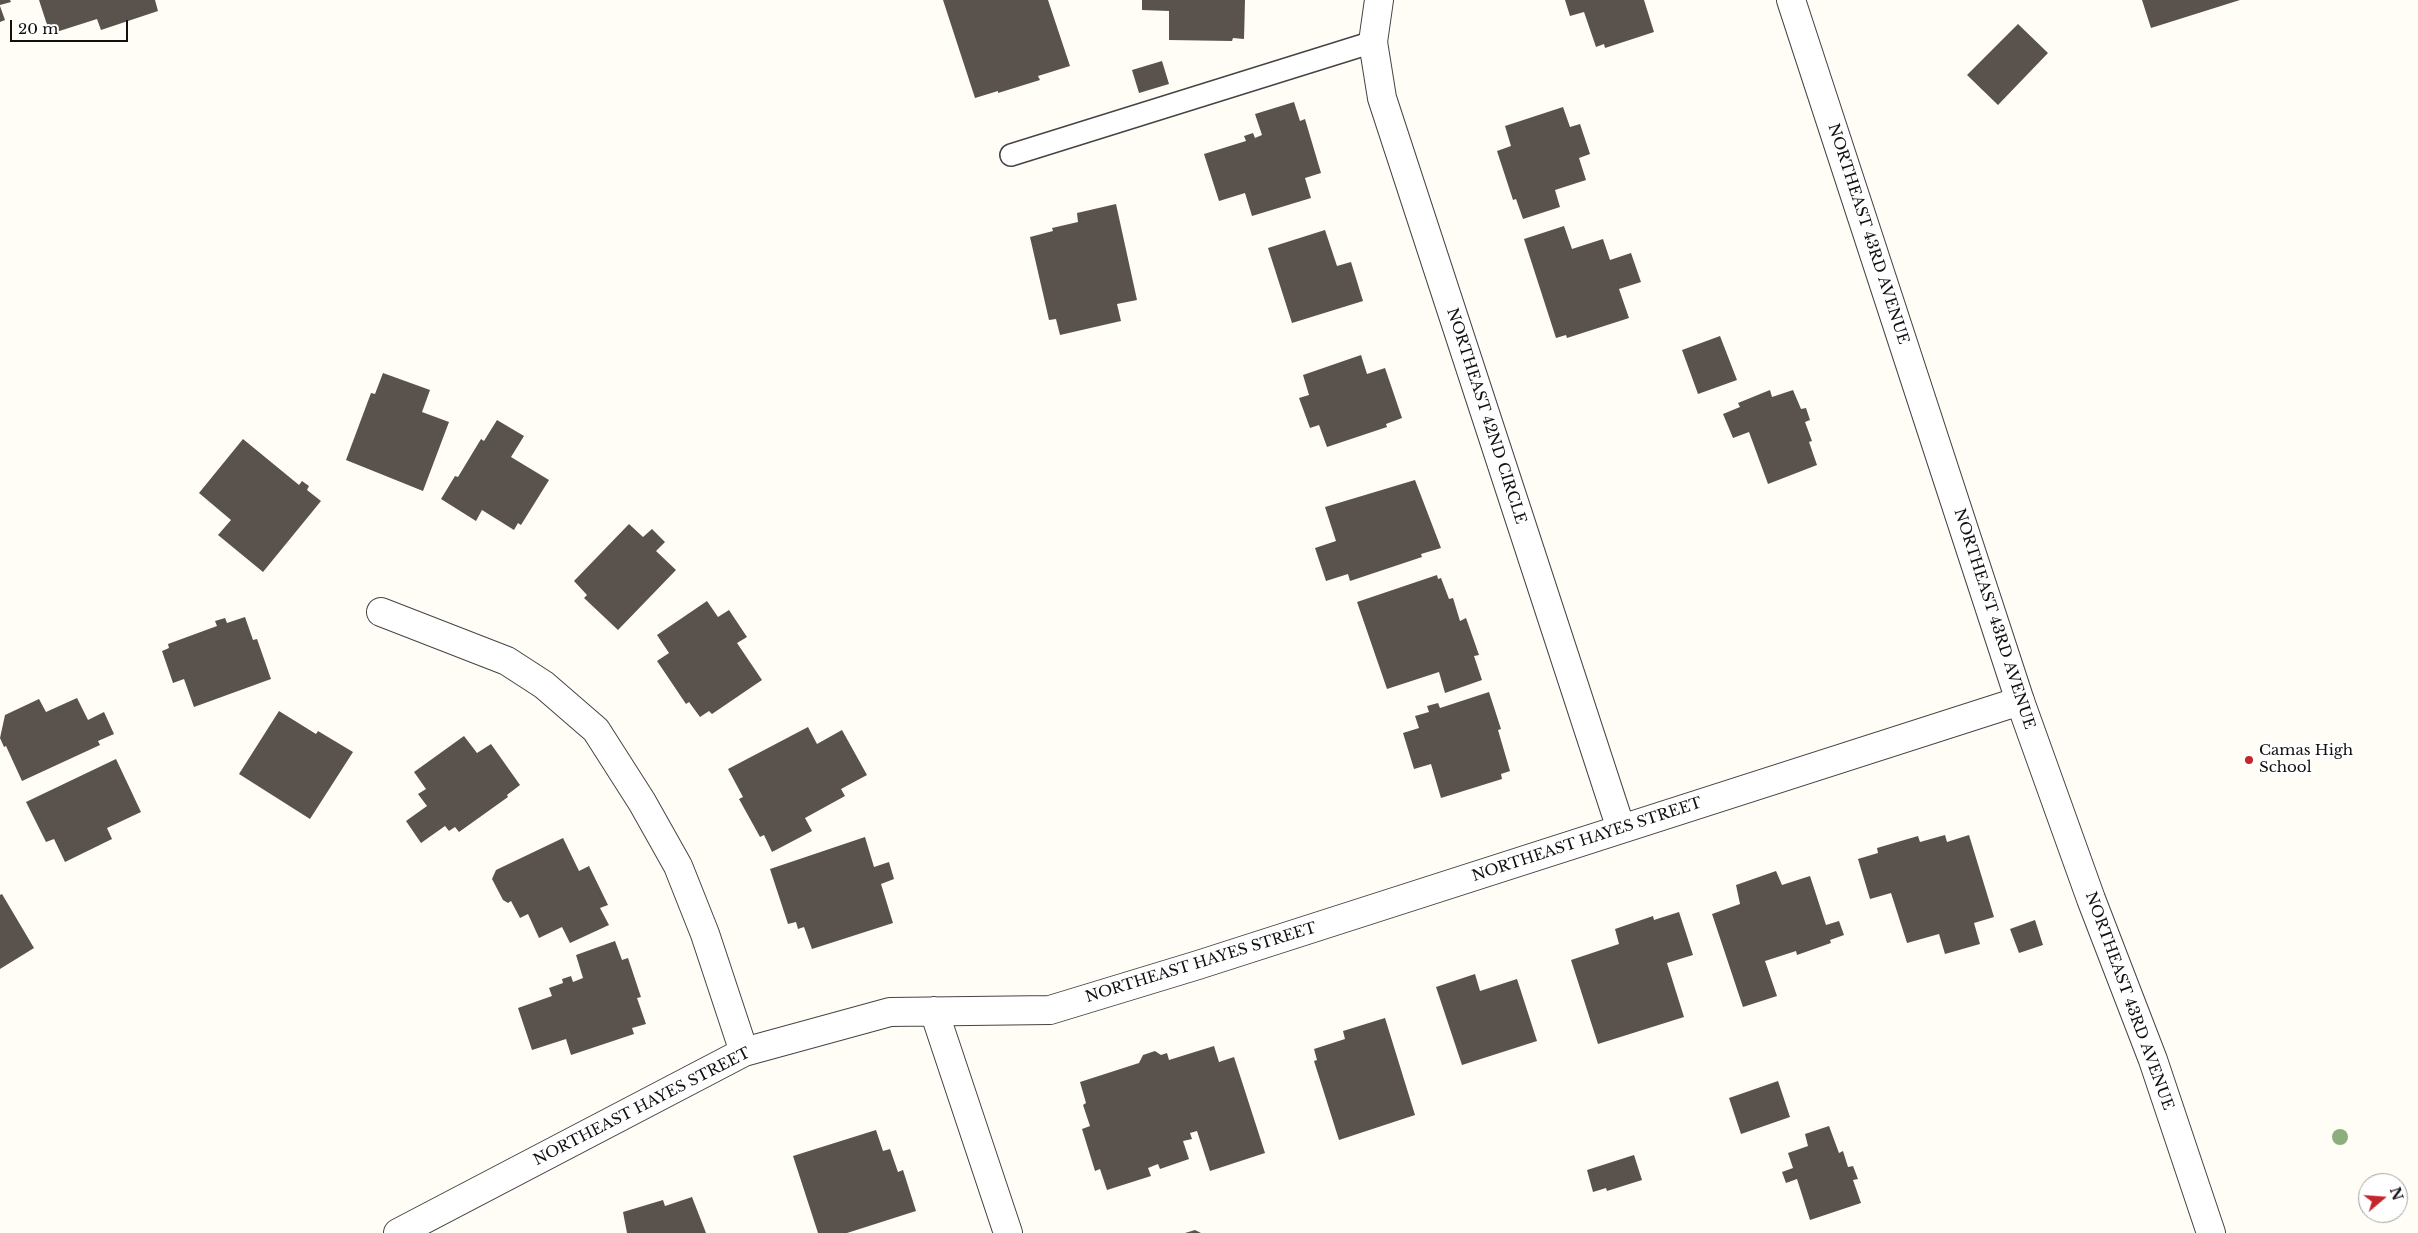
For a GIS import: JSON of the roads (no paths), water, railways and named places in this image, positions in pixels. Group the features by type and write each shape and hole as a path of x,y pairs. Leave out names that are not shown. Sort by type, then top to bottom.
{"street":[{"name":"NORTHEAST 42ND CIRCLE","path":"1379,0 1373,42 1382,98 1621,829"},
{"name":"NORTHEAST 43RD AVENUE","path":"1791,0 2020,701 2091,899 2153,1060 2211,1233"},
{"path":"381,612 507,661 544,685 596,730 642,802 678,866 705,934 744,1052"},
{"name":"NORTHEAST HAYES STREET","path":"398,1233 744,1052 890,1012 1050,1010 1198,965 2020,701"},
{"path":"934,1011 1008,1233"}],"lane":[{"path":"1011,155 1373,42"}],"place":[{"name":"Camas High School","path":"2249,760"}]}
